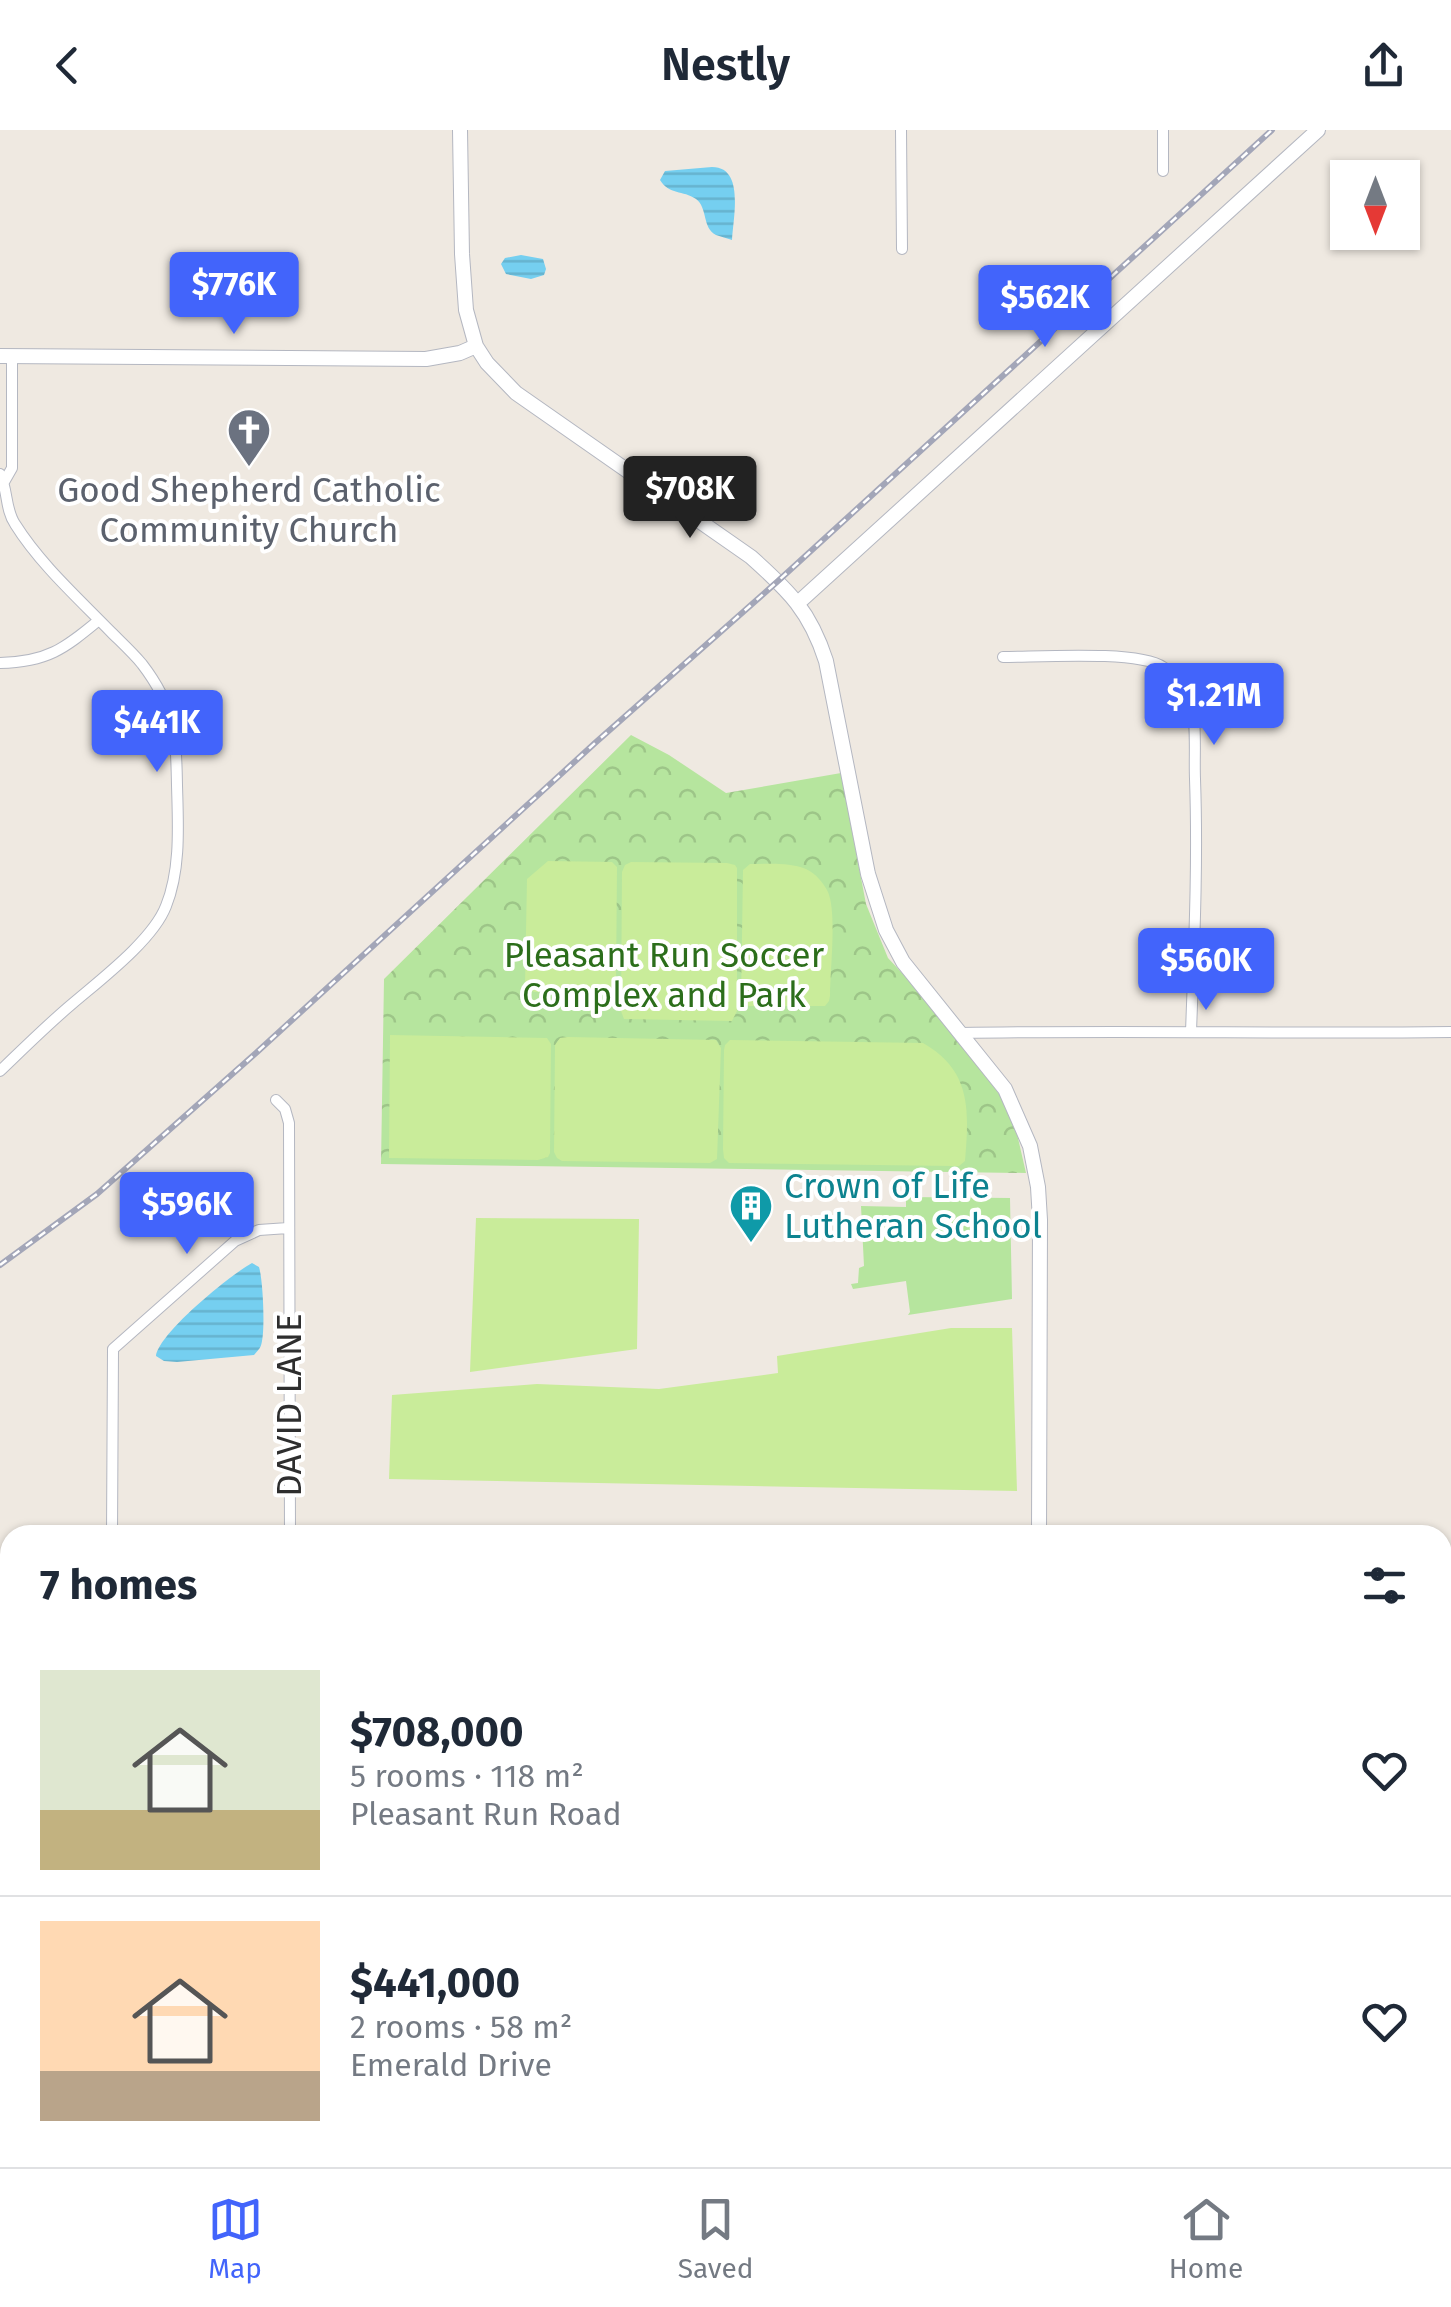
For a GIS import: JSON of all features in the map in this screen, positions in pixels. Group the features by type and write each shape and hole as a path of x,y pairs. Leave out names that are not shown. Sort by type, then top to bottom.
{"main road":[{"path":"460,130 466,310 476,346 516,393 751,556 798,602 826,661 868,874 886,930 904,962 995,1074 1015,1108 1030,1146 1038,1187 1039,1525"},
{"path":"798,602 1318,130"},
{"path":"6,356 426,360 460,354 476,346"}],"street":[{"path":"901,130 902,249"},
{"path":"1163,171 1164,130"},
{"path":"0,1071 147,934 166,905 173,879 178,824 176,743 170,710 142,663 34,550 12,521 2,478 12,468 6,356"},
{"path":"0,663 38,660 52,654 99,620"},
{"path":"1004,657 1138,658 1164,667 1186,691 1193,720 1196,796 1191,1032"},
{"path":"961,1033 1451,1032"},
{"name":"DAVID LANE","path":"276,1100 289,1123 290,1525"},
{"path":"112,1525 113,1348 235,1241 259,1230 288,1228"}],"green space":[{"name":"Pleasant Run Soccer Complex and Park","path":"631,735 726,793 841,773 866,904 888,958 945,1019 1012,1112 1026,1173 381,1164 384,979"},
{"path":"548,861 612,862 617,867 616,985 612,992 534,992 525,985 527,879"},
{"path":"631,862 727,863 737,868 737,1011 732,1021 624,1019 622,872"},
{"path":"750,864 786,864 806,869 828,892 832,942 830,996 825,1006 749,1006 741,1001 743,870"},
{"path":"390,1035 547,1038 551,1044 548,1157 389,1158"},
{"path":"560,1038 716,1040 721,1048 717,1159 710,1163 557,1158 555,1045"},
{"path":"730,1040 923,1043 951,1066 959,1079 966,1109 965,1161 959,1166 729,1163 723,1149 724,1050"},
{"path":"906,1197 1010,1198 1012,1299 908,1315 906,1281 853,1289 851,1284 858,1283 859,1268 864,1266 861,1206 906,1207"},
{"path":"476,1218 639,1219 637,1349 470,1372"},
{"path":"951,1328 1012,1328 1017,1491 389,1479 392,1395 537,1384 659,1389 778,1373 777,1356"}],"water":[{"path":"722,169 733,184 732,240 712,232 696,199 668,188 660,180 665,171"},
{"path":"521,255 543,259 544,275 531,279 506,274 501,264 505,258"},
{"path":"252,1263 259,1267 263,1315 262,1343 254,1355 177,1362 156,1356 182,1320"}],"railway":[{"path":"0,1265 97,1194 256,1053 1272,130"}],"place":[{"name":"Good Shepherd Catholic Community Church","path":"249,468"},
{"name":"Crown of Life Lutheran School","path":"751,1244"}]}
